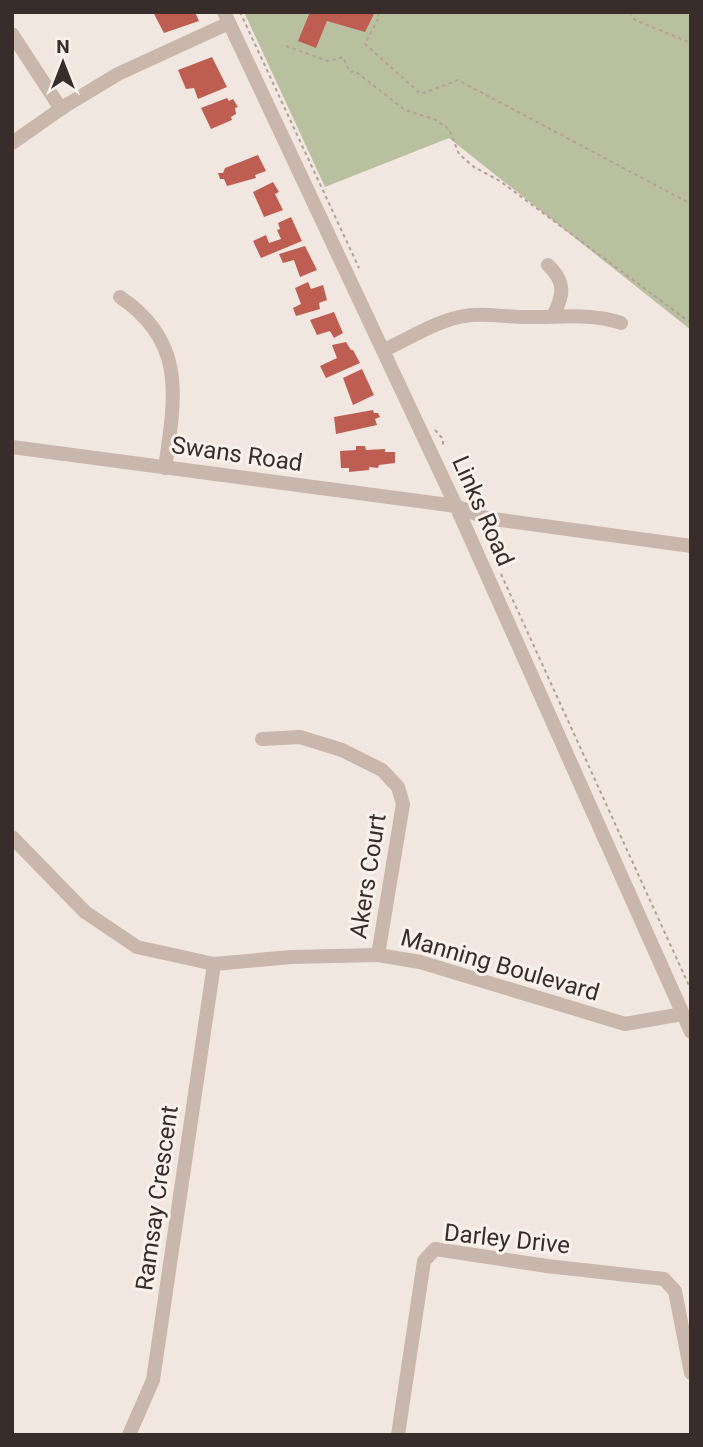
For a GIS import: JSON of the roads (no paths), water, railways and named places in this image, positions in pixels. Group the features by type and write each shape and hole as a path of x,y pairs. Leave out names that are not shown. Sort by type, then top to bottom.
{"street":[{"path":"12,143 118,74 231,16"},
{"name":"Links Road","path":"231,16 456,506 691,1032"},
{"path":"12,34 61,109"},
{"path":"548,265 559,275 562,286 558,307 553,316"},
{"path":"120,297 140,311 157,331 168,355 173,384 173,411 165,468"},
{"path":"384,350 457,317 492,314 522,318 597,317 621,323"},
{"name":"Swans Road","path":"12,447 456,506 486,518 691,546"},
{"name":"Akers Court","path":"262,739 300,737 342,750 382,770 398,787 403,804 378,955"},
{"name":"Manning Boulevard","path":"12,837 85,912 137,947 215,964 291,957 378,955 420,962 625,1024 682,1014"},
{"name":"Ramsay Crescent","path":"129,1435 153,1380 215,964"},
{"name":"Darley Drive","path":"398,1435 424,1261 435,1249 547,1266 664,1279 675,1290 691,1373"}]}
